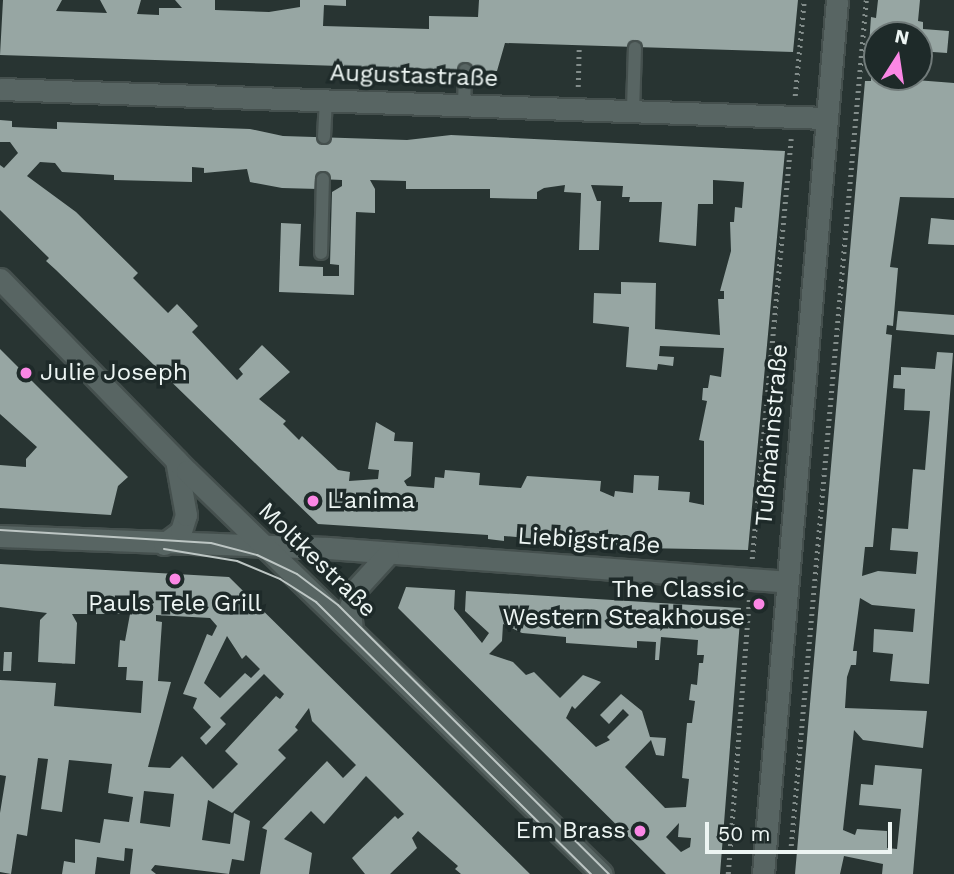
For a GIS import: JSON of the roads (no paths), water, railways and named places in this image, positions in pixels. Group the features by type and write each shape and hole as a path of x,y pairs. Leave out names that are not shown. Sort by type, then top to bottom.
{"street":[{"name":"Tußmannstraße","path":"763,874 837,0"},
{"name":"Augustastraße","path":"0,89 825,118"},
{"name":"Moltkestraße","path":"0,279 176,460 602,874"},
{"path":"164,544 181,531 186,515 187,500 176,460"},
{"name":"Liebigstraße","path":"0,536 267,546 786,582"},
{"path":"352,631 350,607 356,589 388,554"}],"lane":[{"path":"633,110 635,48"},
{"path":"464,104 465,69"},
{"path":"324,137 326,99"},
{"path":"321,253 323,179"}],"tram line":[{"path":"0,530 211,543 257,555 297,574 338,605 609,874"},
{"path":"164,549 237,561 280,579 316,602 591,874"}],"place":[{"name":"Julie Joseph","path":"26,373"},
{"name":"L'anima","path":"313,501"},
{"name":"Pauls Tele Grill","path":"175,579"},
{"name":"The Classic Western Steakhouse","path":"759,604"},
{"name":"Em Brass","path":"640,831"}]}
